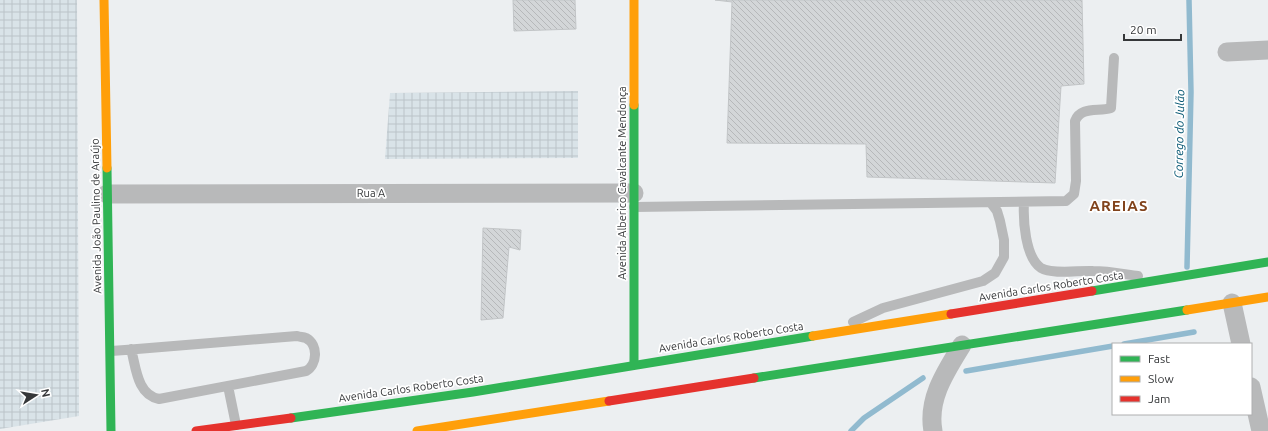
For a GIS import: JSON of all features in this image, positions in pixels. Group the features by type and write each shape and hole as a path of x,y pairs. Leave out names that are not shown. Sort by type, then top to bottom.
{"main road":[{"name":"Avenida João Paulino de Araújo","path":"104,0 111,351 111,431"},
{"name":"Avenida Alberico Cavalcante Mendonça","path":"634,0 634,365"},
{"name":"Avenida Carlos Roberto Costa","path":"196,431 474,392 1268,262"},
{"path":"417,431 1268,297"}],"street":[{"path":"1227,52 1268,50"},
{"name":"Rua A","path":"107,194 634,200"},
{"path":"1232,303 1241,343"},
{"path":"933,431 932,412 937,390 943,376 962,345"},
{"path":"1252,391 1261,431"}],"lane":[{"path":"634,200 991,203 1066,201 1074,194 1075,121 1077,115 1084,111 1111,108 1114,58"},
{"path":"1024,202 1023,219 1031,257 1042,268 1057,271 1118,273 1164,280"},
{"path":"832,333 883,308 982,281 995,273 1004,257 1004,240 997,211 991,203"},
{"path":"111,351 131,349 297,336 307,339 312,344 315,354 315,361 312,368 306,371 169,398 156,398 145,392 140,384 131,349"},
{"path":"228,386 236,425"}],"shaded area":[{"path":"0,0 77,0 79,416 0,429"},
{"path":"578,91 578,158 385,159 390,93"}],"building":[{"path":"513,0 575,0 576,29 514,31"},
{"path":"715,0 1082,0 1084,84 1061,86 1055,183 867,177 866,144 727,143 732,2"},
{"path":"483,228 521,230 520,250 509,247 503,318 481,320"}],"waterway":[{"name":"Corrego do Julão","path":"1187,267 1191,92 1189,0"},
{"name":"Corrego do Julão","path":"1130,343 1194,332"},
{"name":"Corrego do Julão","path":"966,371 1112,346"},
{"name":"Corrego do Julão","path":"851,431 864,418 923,378"}],"traffic: fast":[{"path":"634,105 634,365"},
{"path":"107,168 111,431"},
{"path":"1092,291 1268,262"},
{"path":"754,378 1187,310"},
{"path":"291,418 473,392 813,336"}],"traffic: slow":[{"path":"104,0 107,168"},
{"path":"634,0 634,105"},
{"path":"1187,310 1268,297"},
{"path":"813,336 951,314"},
{"path":"417,431 609,401"}],"traffic: jam":[{"path":"951,314 1092,291"},
{"path":"609,401 754,378"},
{"path":"196,431 291,418"}],"district":[{"name":"AREIAS","path":"1119,205"}]}
